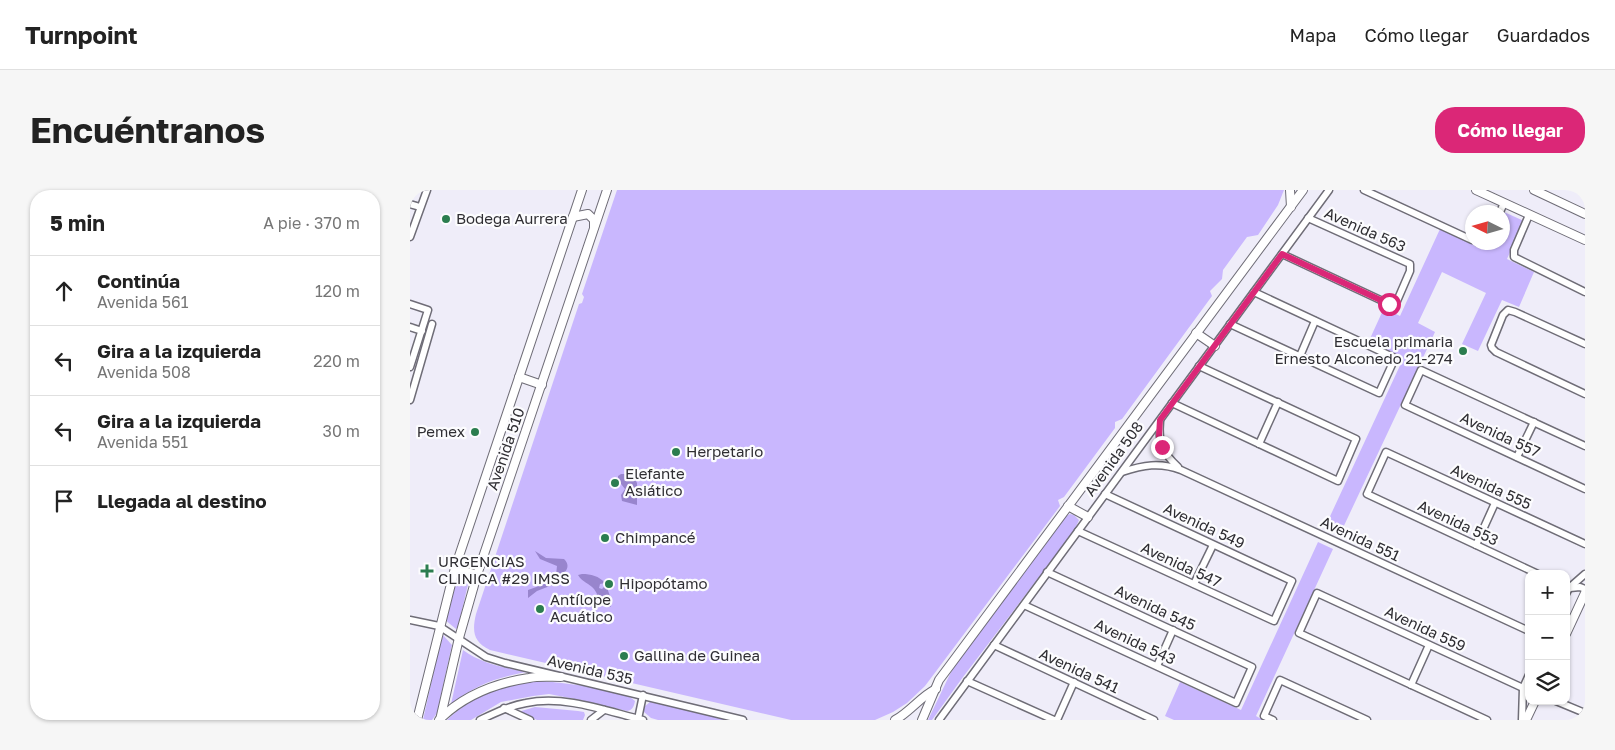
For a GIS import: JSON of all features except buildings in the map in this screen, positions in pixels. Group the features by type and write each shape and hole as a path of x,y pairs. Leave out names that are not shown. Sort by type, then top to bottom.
{"main road":[{"name":"Avenida 510","path":"417,720 455,568 582,190"},
{"name":"Avenida 510","path":"439,719 459,638 478,575 607,190"},
{"path":"1290,190 1291,207"},
{"name":"Avenida 508","path":"922,720 940,680 951,664 1303,190"},
{"path":"1476,190 1585,240"},
{"path":"1534,190 1585,214"},
{"path":"573,217 579,214 588,214 594,220 594,226"},
{"path":"1196,333 1215,346"},
{"path":"519,377 542,386"},
{"path":"1068,506 1088,517"},
{"path":"455,568 478,575"},
{"path":"1570,625 1585,591"},
{"path":"439,719 465,699 486,689 531,677 561,677"},
{"path":"895,720 936,689"},
{"path":"1526,720 1533,705"}],"street":[{"path":"410,236 427,190"},
{"name":"Avenida 508","path":"940,720 1329,190"},
{"path":"1364,190 1465,237"},
{"path":"410,204 420,207"},
{"path":"1529,215 1514,250 1514,256 1585,292"},
{"name":"Avenida 563","path":"1282,254 1389,304 1394,304 1411,266 1308,218"},
{"path":"1230,324 1379,393 1395,358 1254,292"},
{"path":"410,304 428,310 412,355 410,367"},
{"path":"1585,344 1508,310 1503,315 1492,341 1492,348 1496,352 1585,394"},
{"path":"1300,356 1316,321"},
{"path":"410,400 432,324"},
{"path":"410,327 422,331"},
{"path":"1172,403 1338,481 1356,438 1199,366"},
{"name":"Avenida 557","path":"1534,422 1421,370 1405,405 1585,488"},
{"path":"1259,444 1278,402"},
{"name":"Avenida 551","path":"1160,420 1159,436 1162,447 1168,458 1181,470"},
{"path":"1517,457 1534,422 1585,446"},
{"name":"Avenida 553","path":"1386,452 1367,494 1529,570"},
{"name":"Avenida 555","path":"1386,452 1585,544"},
{"name":"Avenida 551","path":"1121,473 1137,467 1158,464 1181,470 1525,628"},
{"name":"Avenida 549","path":"1105,494 1292,581 1274,621"},
{"path":"1476,545 1496,503"},
{"name":"Avenida 547","path":"1078,531 1274,621"},
{"path":"1194,584 1213,545"},
{"name":"Avenida 545","path":"1047,572 1252,667 1238,700 1235,702"},
{"path":"1570,587 1585,574"},
{"path":"1570,589 1580,587 1585,591"},
{"name":"Avenida 559","path":"1411,685 1299,633 1317,593 1523,688"},
{"name":"Avenida 543","path":"1024,605 1235,702"},
{"name":"Avenida 535","path":"410,620 439,626 486,657 561,677 743,720"},
{"path":"1157,666 1173,630"},
{"name":"Avenida 541","path":"994,645 1154,720"},
{"path":"1429,645 1411,685 1487,720"},
{"path":"1273,720 1264,716 1280,680 1367,720"},
{"path":"967,681 1055,720 1074,682"},
{"path":"1522,720 1523,688 1525,684"},
{"path":"480,720 504,708 527,702 543,701 560,701 640,719 643,695"},
{"path":"1566,705 1585,713"},
{"path":"504,708 530,720"},
{"path":"591,720 604,710"}],"shaded area":[{"path":"617,190 1284,190 1278,205 1258,235 1247,237 1223,270 1222,279 1210,291 1212,296 1122,419 1115,422 1115,428 1064,497 1058,500 1060,506 925,686 907,703 875,720 791,720 490,650 477,640 475,635 476,614 579,304 582,303 584,297 582,294"},
{"path":"1510,215 1524,221 1507,259 1534,272 1519,307 1502,300 1478,351 1462,344 1486,293 1442,272 1418,323 1435,332 1341,532 1326,525 1403,359 1368,343 1384,308 1400,316 1440,229 1465,240 1465,250 1510,250"},
{"path":"621,474 632,474 637,483 637,505 622,501 621,495 625,489 618,480 618,476"},
{"path":"1070,514 1079,520 1074,531 932,720 928,720 956,664 1066,516"},
{"path":"1318,542 1333,549 1256,716 1263,720 1174,720 1165,716 1180,682 1241,710"},
{"path":"535,551 546,558 564,559 568,566 555,584 537,591 528,598 528,590 550,582 556,575 557,566 540,559"},
{"path":"460,573 469,575 469,580 456,629 444,619 455,576"},
{"path":"578,575 595,576 605,583 600,584 599,588 602,589 606,585 611,607 600,601 594,589"},
{"path":"442,634 452,645 437,713 432,720 423,720"},
{"path":"463,650 485,662 526,672 486,683 451,704"},
{"path":"535,681 604,689 629,697 635,701 634,706 627,711 549,694 501,702 471,720 447,720 466,704 488,693"},
{"path":"650,702 731,720 658,720 651,718 644,712 644,707"},
{"path":"535,707 578,711 584,712 585,715 583,720 537,720 518,712"}],"place":[{"name":"Bodega Aurrera","path":"446,219"},
{"name":"Escuela primaria Ernesto Alconedo 21-274","path":"1463,351"},
{"name":"Pemex","path":"475,432"},
{"name":"Herpetario","path":"676,452"},
{"name":"Elefante Asiático","path":"615,483"},
{"name":"Chimpancé","path":"605,538"},
{"name":"URGENCIAS CLINICA #29 IMSS","path":"427,571"},
{"name":"Hipopótamo","path":"609,584"},
{"name":"Antílope Acuático","path":"540,609"},
{"name":"Gallina de Guinea","path":"624,656"}],"route":[{"path":"1162,447 1159,436 1160,420 1282,254 1389,304"}]}
